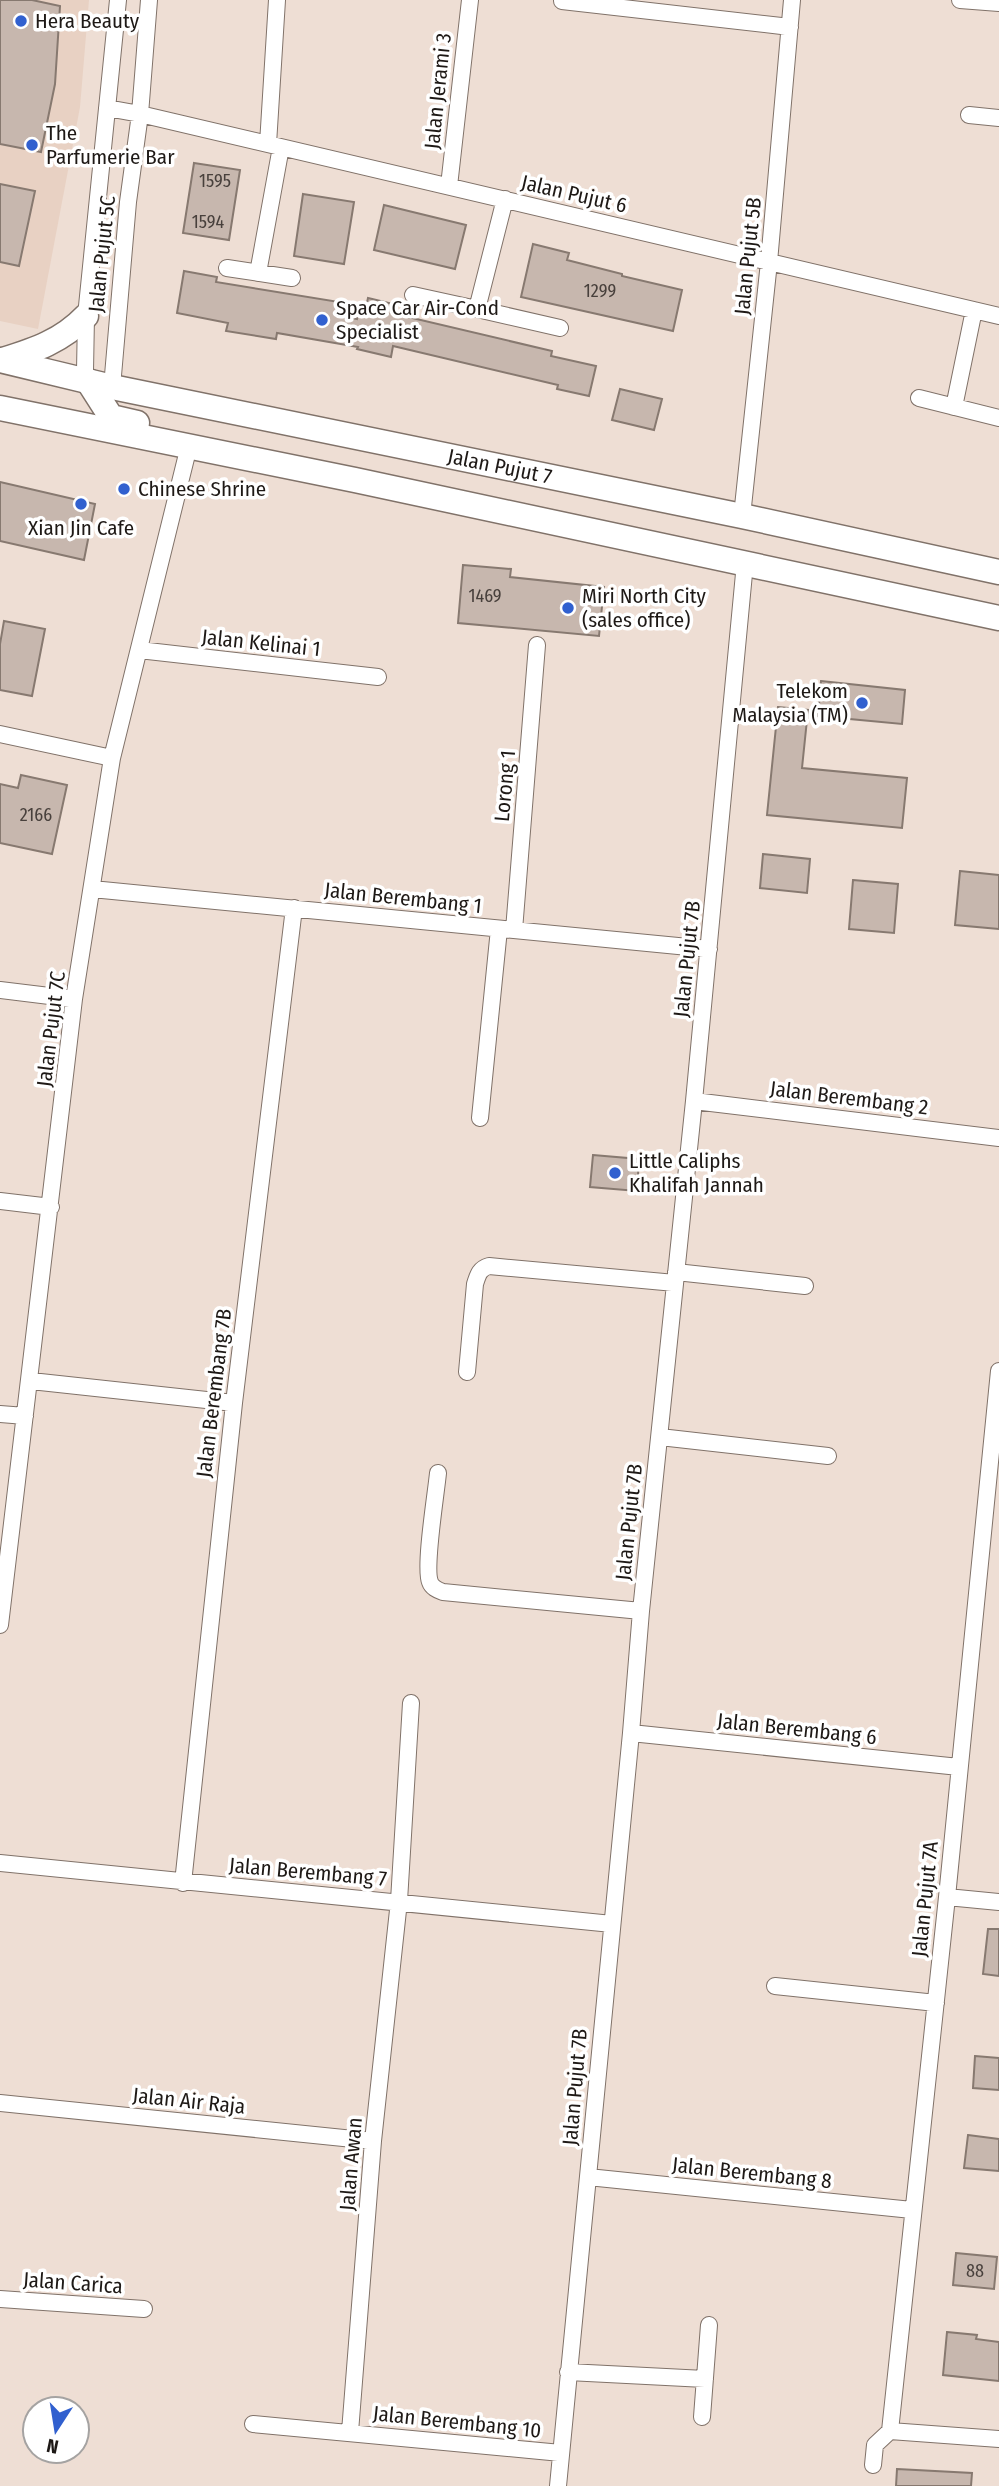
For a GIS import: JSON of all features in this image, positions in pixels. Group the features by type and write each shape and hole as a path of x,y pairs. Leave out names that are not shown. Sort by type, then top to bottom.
{"main road":[{"path":"1,360 44,347 73,330 86,316"},
{"name":"Jalan Pujut 7","path":"1,360 112,387 742,516 999,572"},
{"path":"88,381 108,414 115,419 300,457 355,480"},
{"name":"Jalan Pujut 7","path":"0,408 355,480 999,618"}],"street":[{"name":"Jalan Pujut 5C","path":"88,381 85,371 86,316 118,0"},
{"name":"Jalan Pujut 5C","path":"112,387 149,0"},
{"path":"258,273 274,145 277,0"},
{"name":"Jalan Jerami 3","path":"449,186 470,0"},
{"name":"Jalan Pujut 5B","path":"742,516 769,262 792,0"},
{"path":"960,0 999,3"},
{"path":"562,1 790,27"},
{"name":"Jalan Pujut 6","path":"107,108 999,316"},
{"path":"969,115 999,118"},
{"path":"477,309 505,199"},
{"path":"98,200 128,202"},
{"path":"227,268 292,278"},
{"path":"413,295 559,328"},
{"path":"954,407 974,310"},
{"path":"919,398 999,418"},
{"name":"Jalan Pujut 7C","path":"0,1623 74,999 112,758 189,446"},
{"name":"Jalan Pujut 7B","path":"558,2486 641,1611 709,950 745,564"},
{"name":"Lorong 1","path":"480,1118 506,929 537,645"},
{"name":"Jalan Kelinai 1","path":"139,650 378,677"},
{"path":"0,734 112,758"},
{"name":"Jalan Berembang 1","path":"92,889 709,950"},
{"name":"Jalan Berembang 7B","path":"183,1883 234,1403 294,908"},
{"path":"0,990 74,999"},
{"name":"Jalan Berembang 2","path":"694,1101 999,1138"},
{"path":"0,1201 51,1207"},
{"path":"467,1372 475,1284 479,1272 489,1266 805,1286"},
{"name":"Jalan Pujut 7A","path":"890,2431 959,1768 991,1542 999,1371"},
{"path":"30,1381 234,1403"},
{"path":"0,1414 25,1416"},
{"path":"660,1437 828,1457"},
{"path":"438,1473 429,1565 430,1583 435,1589 443,1592 641,1611"},
{"name":"Jalan Awan","path":"349,2432 373,2141 398,1901 411,1703"},
{"name":"Jalan Berembang 6","path":"631,1733 959,1768"},
{"name":"Jalan Berembang 7","path":"0,1863 612,1924"},
{"path":"947,1897 999,1902"},
{"path":"775,1986 936,2003"},
{"name":"Jalan Air Raja","path":"0,2103 373,2141"},
{"name":"Jalan Berembang 8","path":"588,2178 912,2210"},
{"name":"Jalan Carica","path":"0,2299 144,2309"},
{"path":"702,2417 709,2325"},
{"path":"568,2372 705,2379"},
{"name":"Jalan Berembang 10","path":"253,2424 561,2453"},
{"path":"873,2465 876,2445 890,2431 999,2440"}],"shaded area":[{"path":"0,0 89,0 80,107 38,329 0,321"}],"building":[{"path":"0,0 32,0 60,6 55,84 41,152 0,144"},
{"path":"194,163 240,170 229,240 183,233"},
{"path":"0,184 35,191 19,266 0,262"},
{"path":"303,194 354,202 344,264 294,256"},
{"path":"384,205 466,225 455,269 374,250"},
{"path":"533,244 569,253 567,260 682,290 673,331 521,297"},
{"path":"184,271 217,277 216,282 339,302 337,315 357,319 360,306 366,307 368,298 393,304 391,313 552,351 551,356 596,366 589,396 557,389 558,385 393,346 391,357 357,349 358,347 277,333 276,339 226,331 228,323 177,313"},
{"path":"620,389 662,399 654,430 612,420"},
{"path":"0,482 95,504 84,560 0,541"},
{"path":"463,565 511,569 510,577 604,587 599,636 458,623"},
{"path":"4,621 45,629 32,696 0,690 0,644"},
{"name":"Telekom Malaysia (TM)","path":"821,681 905,690 902,724 818,716"},
{"path":"778,707 808,710 802,768 907,778 902,828 767,815"},
{"path":"21,775 67,785 52,854 0,843 0,784 18,788"},
{"path":"763,854 810,859 807,893 760,888"},
{"path":"960,871 999,875 999,929 955,925"},
{"path":"853,880 898,884 894,933 849,929"},
{"name":"Little Caliphs Khalifah Jannah","path":"593,1155 639,1159 637,1191 590,1187"},
{"path":"988,1929 999,1929 999,1976 983,1974"},
{"path":"975,2056 999,2058 999,2090 973,2088"},
{"path":"968,2135 999,2139 999,2171 964,2168"},
{"path":"956,2253 997,2257 994,2289 953,2285"},
{"path":"947,2332 977,2335 976,2339 999,2342 999,2381 943,2375"},
{"path":"897,2469 972,2473 971,2486 896,2486"}],"place":[{"name":"Hera Beauty","path":"21,21"},
{"name":"The Parfumerie Bar","path":"32,145"},
{"name":"Space Car Air-Cond Specialist","path":"322,320"},
{"name":"Chinese Shrine","path":"124,489"},
{"name":"Xian Jin Cafe","path":"81,504"},
{"name":"Miri North City (sales office)","path":"568,608"},
{"name":"Telekom Malaysia (TM)","path":"862,703"},
{"name":"Little Caliphs Khalifah Jannah","path":"615,1173"}]}
